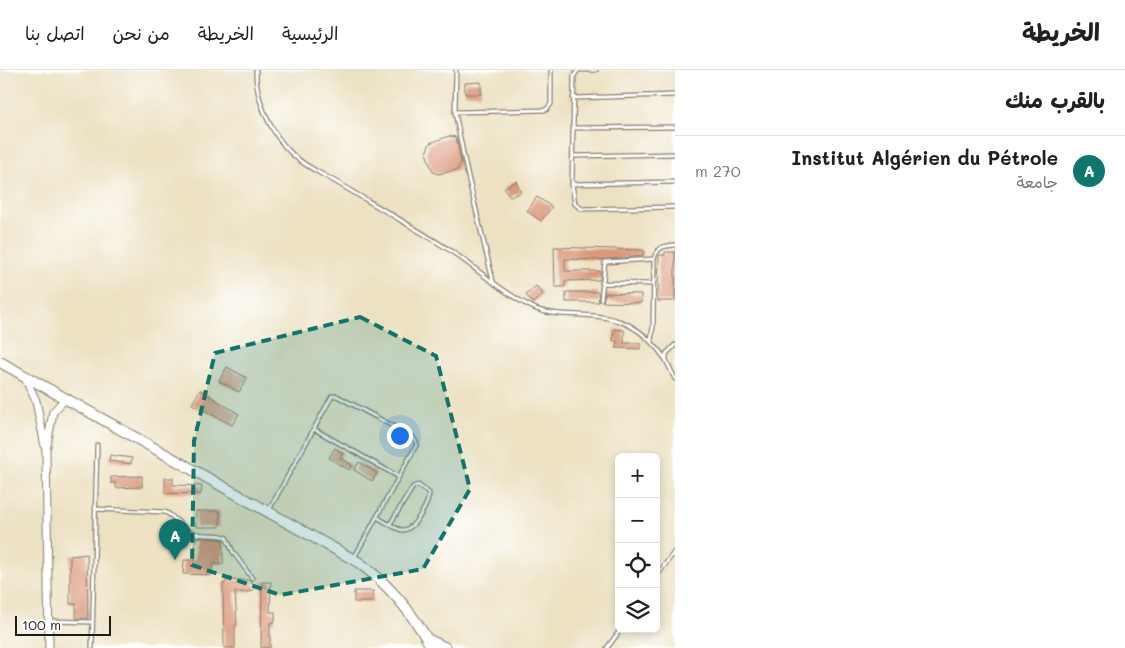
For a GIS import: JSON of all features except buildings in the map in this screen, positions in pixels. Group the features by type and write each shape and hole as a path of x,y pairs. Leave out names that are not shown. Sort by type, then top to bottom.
{"main road":[{"path":"0,362 354,559 385,585 416,620 430,644 446,648"}],"street":[{"path":"24,375 36,401 46,451 49,648"},
{"path":"46,451 53,412 66,398"}],"lane":[{"path":"256,70 257,86 274,131 292,154 305,164 452,252 536,309 561,314 603,315 617,319 650,340 666,360 675,379"},
{"path":"456,70 455,112 466,168 493,281"},
{"path":"455,112 546,110 551,104 552,70"},
{"path":"596,70 576,72 574,76 572,184 575,204 582,209 675,207"},
{"path":"573,98 675,95"},
{"path":"573,128 675,127"},
{"path":"573,156 675,154"},
{"path":"572,184 675,182"},
{"path":"650,340 653,327 654,260 657,250 663,246 675,245"},
{"path":"601,299 605,262 654,260"},
{"path":"602,283 653,284"},
{"path":"666,360 666,354 675,344"},
{"path":"269,510 331,398 335,395 413,437 417,444 354,559"},
{"path":"314,429 399,477"},
{"path":"92,648 97,445"},
{"path":"377,517 400,530 412,525 429,497 428,491 418,485 413,487 390,524"},
{"path":"95,509 165,512 174,516 186,529 193,533 226,537 233,552 252,578"},
{"path":"660,571 675,550"},
{"path":"48,621 92,622"},
{"path":"607,648 618,633"}],"highlighted area":[{"path":"360,317 436,356 470,489 423,569 280,595 192,565 194,441 215,353"}],"place":[{"name":"Institut Algérien du Pétrole","path":"175,560"}]}
